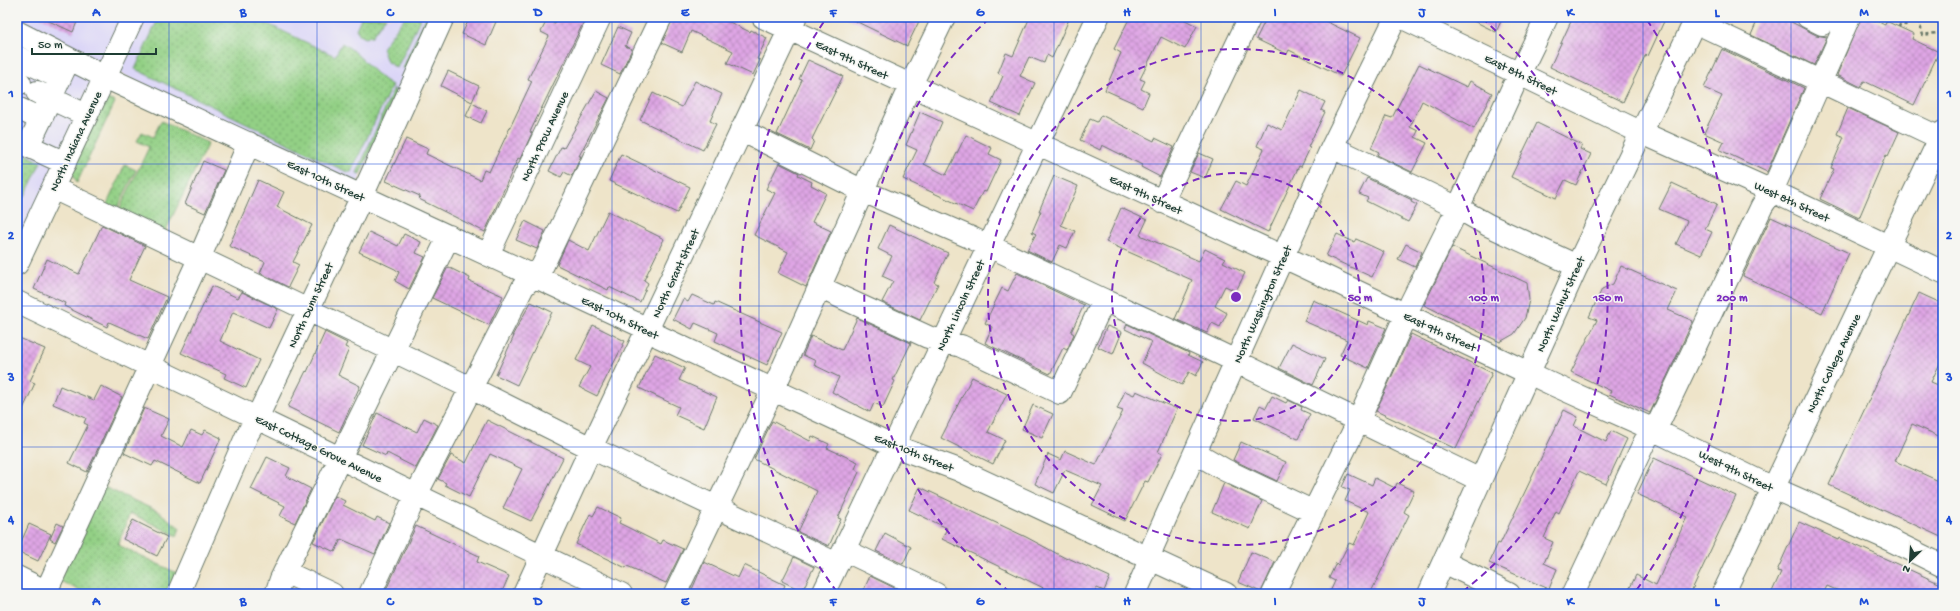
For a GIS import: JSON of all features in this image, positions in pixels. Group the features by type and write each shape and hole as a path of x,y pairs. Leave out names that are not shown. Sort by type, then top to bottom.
{"street":[{"name":"North Indiana Avenue","path":"17,264 133,17"},
{"name":"North Dunn Street","path":"178,594 247,435 257,418 362,196 443,17"},
{"name":"North Prow Avenue","path":"488,255 600,17"},
{"path":"370,594 416,495 523,286 542,267 660,17"},
{"name":"East 9th Street","path":"763,17 793,24 911,86 1038,143 1529,373"},
{"path":"675,594 772,390 944,17"},
{"name":"North Lincoln Street","path":"823,594 1098,17"},
{"path":"1162,202 1250,17"},
{"name":"North Washington Street","path":"1135,594 1150,559 1153,546 1237,362 1332,147 1396,17"},
{"name":"East 8th Street","path":"1401,17 1640,132"},
{"path":"1273,594 1358,422 1406,315 1458,208 1519,73 1547,17"},
{"path":"1808,17 1822,24 1825,17"},
{"path":"1573,594 1652,429 1660,420 1762,206 1772,191 1849,17"},
{"path":"1696,19 1820,80 1942,135"},
{"name":"North Walnut Street","path":"1429,594 1577,266 1640,132 1696,19"},
{"name":"North Grant Street","path":"524,594 741,130 793,24"},
{"name":"East 10th Street","path":"18,37 64,69 105,77 648,329 660,337 772,390 894,446 958,470 1226,594"},
{"path":"17,57 64,69"},
{"path":"31,89 64,69"},
{"path":"31,89 86,115"},
{"path":"31,89 41,119 28,146 65,163"},
{"path":"17,108 41,119"},
{"path":"741,130 863,191 989,246 1237,362 1480,480"},
{"name":"West 8th Street","path":"1640,132 1772,191 1943,272"},
{"name":"North College Avenue","path":"1723,594 1942,135"},
{"path":"17,577 48,593 149,366 199,259 249,143"},
{"path":"1332,147 1577,266"},
{"path":"53,188 716,507 936,594"},
{"path":"276,594 285,572 449,236"},
{"path":"819,287 928,337 961,346 1060,393 1104,300"},
{"name":"East Cottage Grove Avenue","path":"17,302 621,594"},
{"name":"West 9th Street","path":"1529,373 1652,429 1773,488 1884,537 1943,566"},
{"path":"1196,453 1225,470 1314,512"},
{"path":"1444,562 1509,594"},
{"path":"285,572 332,594"}],"path":[{"path":"1895,17 1896,20 1905,25 1918,19 1923,35 1943,32"},
{"path":"1899,27 1901,22"}],"shaded area":[{"path":"17,17 435,17 356,186 101,64 17,249"}],"green space":[{"path":"159,17 253,17 335,56 342,43 349,48 378,75 392,85 351,172 347,172 135,69"},
{"path":"358,17 386,17 372,36 365,38 360,35 356,29 361,18"},
{"path":"405,17 421,17 397,68 387,62 382,48"},
{"path":"426,17 430,17 407,67 402,69"},
{"path":"394,88 396,94 360,174 357,173"},
{"path":"105,98 115,102 77,183 71,172"},
{"path":"161,121 208,143 164,234 118,212 149,147 137,141 142,132 153,137"},
{"path":"17,149 41,162 25,196 19,194 21,188 17,187"},
{"path":"125,165 136,170 116,211 106,206"},
{"path":"100,485 159,512 180,528 177,536 130,513 118,545 179,574 171,594 87,594 58,580"}],"building":[{"path":"40,17 79,17 73,32"},
{"path":"470,17 498,17 486,45 462,34"},
{"path":"558,17 586,17 530,132 532,133 520,159 518,158 485,232 419,199 420,196 386,181 406,139 428,149 426,154 480,180 484,170 489,172 532,81 528,79 549,36 541,32 547,20 555,23"},
{"path":"673,17 719,17 750,32 751,30 767,38 757,59 760,60 753,75 727,63 733,51 691,31 682,52 662,43"},
{"path":"847,17 921,17 907,46"},
{"path":"1030,17 1070,17 1052,58 1047,55 1044,63 1029,57 1020,76 1035,83 1020,116 991,103 1003,76 998,73 1006,53 1013,56"},
{"path":"1130,17 1179,17 1197,26 1185,49 1161,37 1140,79 1145,81 1141,89 1149,93 1143,107 1105,90 1121,53 1114,49"},
{"path":"1267,17 1317,17 1360,38 1341,76 1289,50 1287,54 1256,39"},
{"path":"1466,17 1503,17 1496,32"},
{"path":"1573,17 1666,17 1648,56 1646,54 1623,102 1550,67"},
{"path":"1759,17 1782,17 1816,35 1827,37 1814,65 1751,35"},
{"path":"1861,17 1867,17 1885,25 1886,21 1914,34 1912,39 1939,52 1914,105 1864,81 1861,87 1837,75"},
{"path":"618,27 631,33 625,46 632,49 620,74 601,65"},
{"path":"1722,49 1804,88 1767,172 1720,150 1724,142 1704,133 1722,96 1704,88"},
{"path":"808,60 843,76 812,139 814,141 810,150 777,134 802,80 799,79"},
{"path":"1419,64 1467,87 1470,81 1492,93 1474,129 1422,101 1410,127 1418,131 1415,137 1427,143 1412,172 1377,155 1379,152 1371,148 1386,116 1392,118"},
{"path":"448,71 479,86 472,102 441,86"},
{"path":"695,81 722,94 710,121 716,124 703,150 640,120 653,93 682,107"},
{"path":"1301,90 1325,102 1321,110 1325,112 1308,147 1310,148 1301,167 1299,166 1268,232 1221,209 1236,181 1246,186 1264,149 1257,146 1267,123 1282,130"},
{"path":"596,91 609,98 579,156 581,156 572,176 564,172 561,177 549,171 561,147 564,148"},
{"path":"472,103 487,111 481,123 466,116"},
{"path":"1848,108 1899,132 1888,156 1886,155 1859,218 1820,199 1834,169 1831,168 1844,137 1837,134"},
{"path":"920,112 942,122 924,164 946,175 966,135 992,148 989,154 1001,160 986,192 983,191 973,211 903,179 917,150 906,145"},
{"path":"1101,115 1154,141 1155,138 1174,147 1160,177 1141,167 1142,165 1102,145 1100,150 1080,140 1090,119 1097,122"},
{"path":"1537,123 1582,145 1580,149 1591,154 1576,185 1565,180 1556,198 1511,177"},
{"path":"1199,153 1213,159 1205,178 1190,172"},
{"path":"621,154 690,187 677,213 609,181"},
{"path":"203,161 224,170 205,213 185,204"},
{"path":"779,163 799,173 798,175 812,182 811,185 826,193 812,222 831,231 806,287 778,273 788,252 754,235 775,193 766,189"},
{"path":"1054,176 1078,186 1061,225 1075,231 1067,248 1060,245 1052,262 1027,250 1036,234 1032,232"},
{"path":"1367,178 1412,200 1411,202 1417,205 1408,222 1366,201 1368,198 1359,194"},
{"path":"258,180 284,192 277,207 312,225 293,262 299,265 288,287 260,273 265,262 229,246"},
{"path":"1672,183 1717,204 1705,229 1712,232 1701,255 1676,244 1687,221 1659,209"},
{"path":"1121,208 1147,220 1140,235 1199,261 1205,249 1225,259 1223,262 1245,273 1236,291 1225,286 1215,306 1227,313 1220,327 1212,323 1207,333 1175,319 1192,280 1106,242"},
{"path":"608,211 664,239 644,280 648,283 640,302 609,287 608,290 557,265 568,240 589,251"},
{"path":"1771,217 1849,253 1822,313 1743,276"},
{"path":"525,221 545,231 537,249 516,240"},
{"path":"102,225 145,246 129,280 167,297 148,339 109,322 107,327 64,306 65,303 34,289 47,259 79,274"},
{"path":"889,225 948,253 934,282 938,284 920,320 882,302 893,281 882,276 892,256 878,249"},
{"path":"369,232 398,246 404,234 421,242 416,253 425,257 409,289 395,281 399,272 395,269 359,252"},
{"path":"1337,234 1354,242 1356,239 1384,252 1372,277 1326,256"},
{"path":"1406,244 1422,252 1415,267 1398,259"},
{"path":"1452,247 1527,283 1529,300 1525,318 1514,334 1500,342 1424,305"},
{"path":"1621,266 1677,291 1668,310 1693,321 1650,413 1609,394 1611,391 1571,372 1597,320 1589,317 1602,289 1613,284"},
{"path":"448,267 470,278 469,281 503,296 489,325 432,298"},
{"path":"1017,273 1084,305 1071,332 1074,334 1067,350 1063,348 1050,374 985,343 992,327 985,323 1002,288 1008,291"},
{"path":"212,286 238,298 242,292 278,309 269,328 233,312 220,341 259,360 246,388 224,378 226,374 181,353"},
{"path":"1919,293 1943,304 1943,357 1931,382 1943,387 1943,438 1912,424 1895,461 1943,483 1943,538 1829,485"},
{"path":"692,295 714,305 715,302 782,332 767,365 715,341 718,333 695,323 692,329 673,319 683,299 688,302"},
{"path":"1313,300 1368,325 1369,321 1386,328 1368,368 1340,355 1347,340 1304,321"},
{"path":"531,302 552,312 517,385 496,375 514,336 512,336"},
{"path":"857,318 911,343 893,380 895,381 883,407 874,403 870,412 832,392 839,377 814,365 816,361 803,355 811,336 842,350"},
{"path":"1127,324 1189,353 1188,355 1203,362 1196,376 1189,372 1182,385 1142,363 1152,342 1125,329"},
{"path":"593,325 625,341 597,396 579,387 590,367 576,360"},
{"path":"1107,326 1122,332 1113,354 1098,347"},
{"path":"325,332 347,343 345,347 349,349 338,375 360,386 339,432 288,407 306,371 307,372"},
{"path":"1411,334 1492,373 1456,449 1376,411"},
{"path":"17,337 45,349 30,381 35,383 17,422"},
{"path":"1292,343 1325,359 1313,385 1279,368"},
{"path":"655,354 685,368 679,380 717,397 704,428 675,415 679,407 639,388"},
{"path":"972,377 1007,394 988,432 1005,440 993,464 941,438"},
{"path":"60,386 94,400 101,386 122,397 87,472 69,463 88,425 84,423 86,418 53,404"},
{"path":"1125,391 1134,395 1136,391 1177,409 1158,452 1162,454 1148,482 1145,481 1125,521 1092,505 1102,486 1065,470 1054,493 1035,484 1048,454 1061,460 1065,451 1096,465 1123,411 1117,409"},
{"path":"1272,396 1286,403 1288,400 1302,407 1301,410 1310,414 1298,439 1254,418 1260,405 1266,408"},
{"path":"1033,405 1053,414 1042,438 1022,429"},
{"path":"144,408 169,419 161,436 183,447 191,430 202,435 205,430 221,438 200,483 155,461 152,466 124,453"},
{"path":"1564,410 1578,417 1574,426 1606,442 1611,431 1627,439 1606,484 1579,471 1559,513 1556,511 1544,538 1553,542 1544,563 1557,569 1549,589 1489,563 1498,543 1500,544"},
{"path":"377,413 417,432 424,418 438,425 416,468 387,453 386,456 362,445"},
{"path":"487,420 563,458 531,521 503,508 522,469 490,454 469,497 445,485 446,483 438,479 451,455 466,463"},
{"path":"772,421 810,441 812,436 829,444 827,448 858,462 855,469 859,472 838,518 841,519 829,546 798,532 817,491 754,459"},
{"path":"1241,442 1286,462 1277,481 1233,460"},
{"path":"267,457 290,468 286,476 311,489 295,523 280,516 285,506 251,489"},
{"path":"1654,458 1736,496 1690,594 1627,594 1636,575 1656,585 1687,517 1637,494"},
{"path":"1348,474 1372,485 1375,478 1395,488 1397,483 1414,491 1404,512 1409,515 1370,594 1329,594 1335,581 1329,578 1336,563 1338,565 1349,543 1354,545 1369,512 1345,501 1350,490 1342,487"},
{"path":"1224,483 1262,501 1250,529 1212,512"},
{"path":"920,487 1026,537 1067,559 1068,558 1110,577 1104,591 1097,588 1094,594 1056,594 942,539 947,528 909,510"},
{"path":"335,496 345,501 343,505 375,521 377,517 389,523 375,554 341,539 335,552 313,542"},
{"path":"598,507 621,518 619,523 661,544 663,540 683,549 666,583 627,566 626,568 576,544 590,514 593,516"},
{"path":"133,520 167,537 157,556 123,539"},
{"path":"1799,522 1839,540 1840,538 1943,585 1943,594 1846,594 1827,586 1823,594 1771,594 1781,572 1777,571"},
{"path":"57,523 63,526 55,542 50,539"},
{"path":"29,524 51,534 38,561 17,551"},
{"path":"416,526 479,556 477,562 509,576 501,594 384,594"},
{"path":"885,533 911,547 903,564 876,551"},
{"path":"1251,552 1275,562 1261,592 1238,582"},
{"path":"794,557 814,567 802,591 782,581"},
{"path":"704,562 738,578 744,565 785,585 781,594 690,594"},
{"path":"870,576 907,594 862,594"}]}
